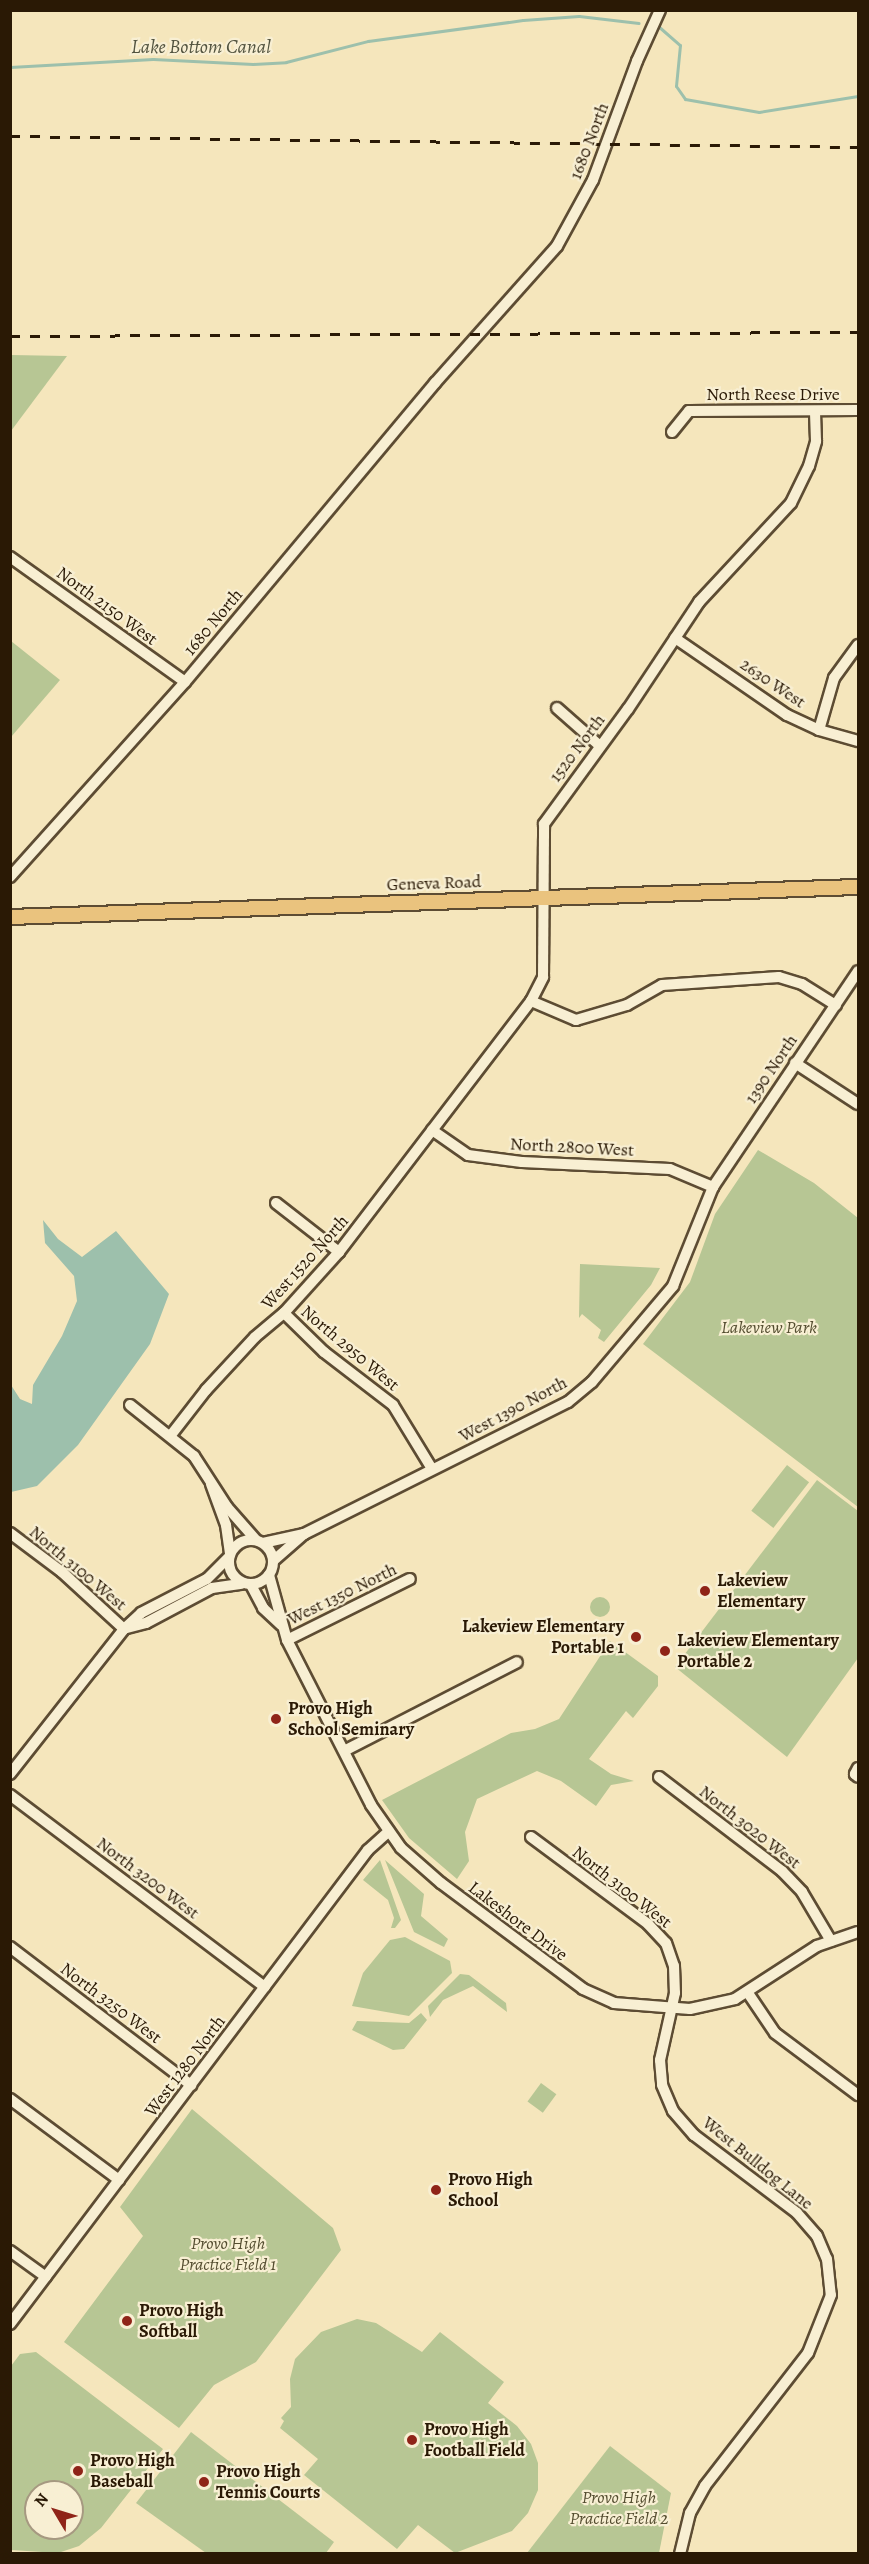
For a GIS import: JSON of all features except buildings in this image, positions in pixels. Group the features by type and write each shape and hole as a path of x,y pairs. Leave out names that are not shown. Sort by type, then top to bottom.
{"main road":[{"name":"Geneva Road","path":"10,917 858,887"}],"street":[{"name":"1680 North","path":"10,877 185,682 435,383 447,362 497,305 532,274 560,241 593,180 637,62 660,10"},
{"name":"North Reese Drive","path":"672,432 688,411 858,410"},
{"name":"1520 North","path":"432,1130 531,1001 543,977 544,824 699,602 791,503 809,466 816,441 815,411"},
{"name":"North 2150 West","path":"10,557 185,682"},
{"name":"2630 West","path":"675,638 787,715 819,730 858,741"},
{"path":"819,730 831,685 858,645"},
{"path":"557,708 600,746"},
{"name":"1390 North","path":"713,1187 858,971"},
{"path":"531,1001 576,1020 627,1005 662,985 779,977 802,984 836,1005"},
{"path":"795,1063 858,1104"},
{"name":"North 2800 West","path":"432,1130 468,1155 522,1162 670,1169 713,1187"},
{"name":"West 1520 North","path":"171,1435 234,1359 284,1313 339,1252 432,1130"},
{"name":"West 1390 North","path":"273,1561 304,1534 568,1402 592,1382 673,1286 713,1187"},
{"path":"276,1203 339,1252"},
{"name":"North 2950 West","path":"284,1313 324,1352 393,1405 432,1469"},
{"path":"124,1629 146,1623 212,1588 247,1584 269,1575 273,1561 211,1484 194,1456 171,1435 130,1405"},
{"path":"211,1484 210,1490 226,1525 232,1575 247,1584"},
{"name":"North 3100 West","path":"10,1533 62,1572 124,1629"},
{"name":"West 1390 North","path":"259,1542 304,1534"},
{"path":"10,1774 124,1629 141,1613 207,1579 240,1542 259,1542"},
{"name":"Lakeshore Drive","path":"269,1575 281,1625 288,1640 346,1750 371,1805 389,1831 421,1867 583,1989 614,2003 672,2010 690,2009 748,1993 831,1941 858,1932"},
{"name":"West 1350 North","path":"288,1640 410,1579"},
{"name":"Lakeshore Drive","path":"247,1584 263,1608 281,1625"},
{"path":"346,1750 517,1662"},
{"name":"North 3020 West","path":"659,1777 782,1871 802,1892 831,1941"},
{"name":"North 3200 West","path":"10,1795 265,1987"},
{"name":"West 1280 North","path":"10,2324 368,1850 389,1831"},
{"name":"North 3100 West","path":"531,1837 648,1924 666,1942 674,1966 672,2010"},
{"name":"North 3250 West","path":"10,1947 191,2085"},
{"path":"748,1993 775,2033 858,2095"},
{"name":"West Bulldog Lane","path":"672,2010 660,2060 662,2085 673,2111 694,2135 804,2221 827,2259 831,2295 808,2352 705,2486 690,2513 680,2553"},
{"path":"10,2099 119,2180"},
{"path":"10,2251 46,2277"}],"green space":[{"path":"10,355 67,356 11,431"},
{"path":"11,641 60,680 11,737"},
{"name":"Lakeview Park","path":"758,1150 814,1183 858,1218 858,1507 643,1344 690,1282 715,1214"},
{"path":"580,1264 660,1268 651,1285 604,1342 598,1338 601,1330 582,1314 579,1318"},
{"path":"787,1465 809,1482 773,1528 751,1511"},
{"path":"817,1480 858,1511 858,1658 787,1757 675,1667"},
{"path":"596,1597 604,1597 610,1603 610,1611 604,1617 596,1617 590,1611 590,1603"},
{"path":"610,1641 658,1676 658,1686 633,1718 626,1711 589,1759 611,1774 634,1781 611,1785 596,1806 561,1781 537,1771 477,1799 465,1832 469,1861 457,1879 409,1838 382,1800 511,1733 535,1729 559,1719"},
{"path":"380,1860 401,1920 395,1928 391,1928 394,1918 388,1900 363,1880"},
{"path":"385,1860 424,1894 421,1916 448,1939 444,1947 414,1932"},
{"path":"405,1937 450,1961 452,1973 409,2016 352,2006 363,1973 390,1940"},
{"path":"460,1974 469,1975 506,2003 507,2012 473,1986 443,2000 430,2017 428,2006"},
{"path":"421,2013 427,2020 404,2049 393,2050 352,2030 357,2021 409,2023"},
{"path":"541,2083 556,2094 543,2113 527,2102"},
{"name":"Provo High Practice Field 1","path":"192,2109 333,2228 341,2250 256,2362 214,2385 179,2428 64,2342 143,2236 120,2207"},
{"path":"357,2319 376,2323 422,2352 440,2332 504,2382 488,2403 517,2426 531,2444 538,2463 538,2490 528,2513 512,2531 455,2553 418,2525 397,2549 304,2475 318,2459 280,2428 284,2421 281,2418 291,2407 290,2379 295,2359 321,2332"},
{"name":"Provo High Baseball","path":"36,2352 163,2449 101,2528 79,2546 58,2553 11,2550 11,2366 20,2354"},
{"name":"Provo High Tennis Courts","path":"191,2432 334,2542 326,2553 206,2553 136,2503"},
{"name":"Provo High Practice Field 2","path":"610,2446 671,2493 659,2553 527,2553"}],"shaded area":[{"path":"43,1220 58,1239 82,1257 116,1231 169,1294 150,1344 78,1445 37,1486 11,1492 11,1385 20,1399 32,1404 33,1385 62,1336 77,1301 74,1276 45,1243"}],"waterway":[{"name":"Lake Bottom Canal","path":"10,67 153,59 253,64 286,62 368,41 523,20 579,16 639,23"},
{"name":"Lake Bottom Canal","path":"658,26 680,45 676,86 685,99 759,112 858,96"}],"railway":[{"path":"10,136 858,147"},
{"path":"10,336 858,332"}],"place":[{"name":"Lakeview Elementary","path":"705,1591"},
{"name":"Lakeview Elementary Portable 1","path":"636,1637"},
{"name":"Lakeview Elementary Portable 2","path":"665,1651"},
{"name":"Provo High School Seminary","path":"276,1719"},
{"name":"Provo High School","path":"436,2190"},
{"name":"Provo High Softball","path":"127,2321"},
{"name":"Provo High Football Field","path":"412,2440"},
{"name":"Provo High Baseball","path":"78,2471"},
{"name":"Provo High Tennis Courts","path":"204,2482"}]}
